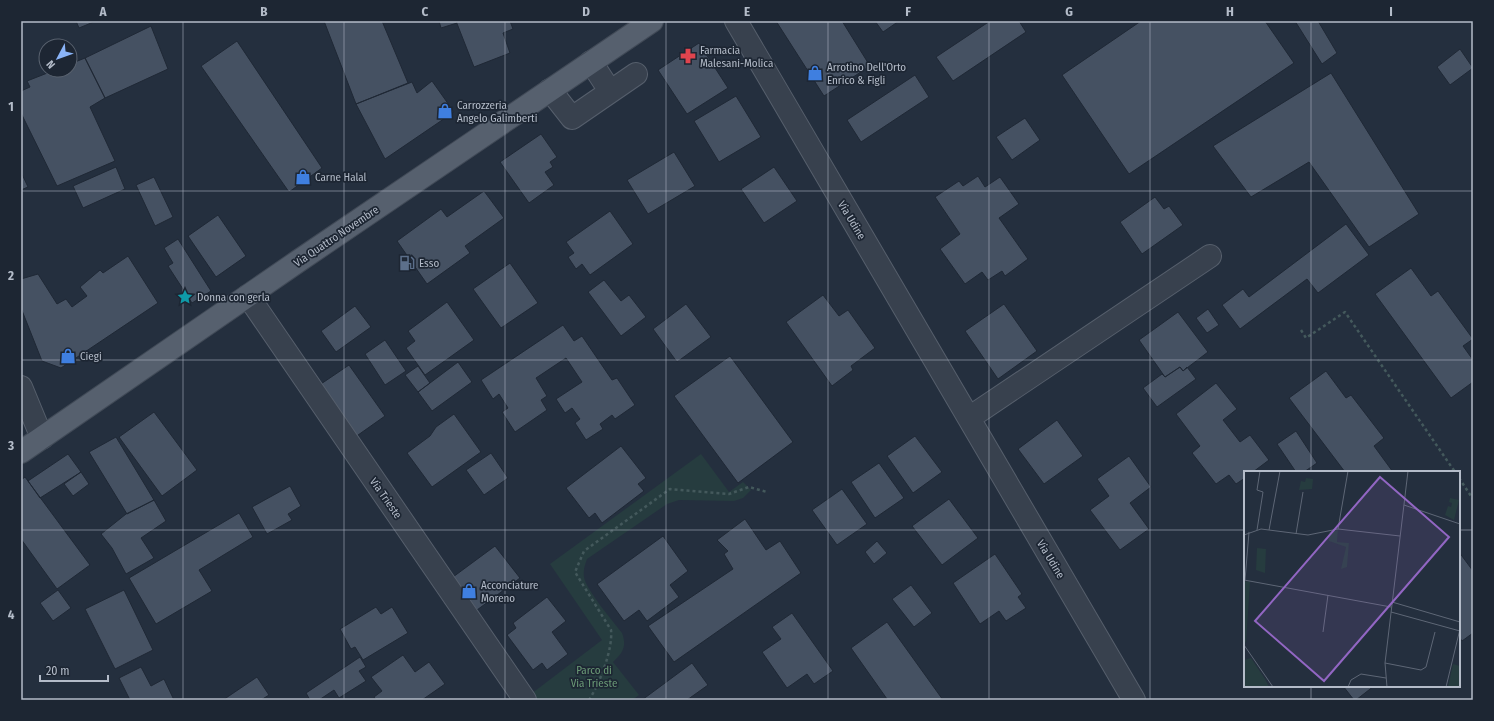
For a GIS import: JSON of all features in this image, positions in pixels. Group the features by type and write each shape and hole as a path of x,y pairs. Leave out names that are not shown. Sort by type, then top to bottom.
{"main road":[{"name":"Via Quattro Novembre","path":"21,452 652,21"}],"street":[{"name":"Via Udine","path":"736,21 1134,700"},
{"path":"591,62 610,91"},
{"path":"550,90 572,118 636,74"},
{"path":"968,418 1210,256"},
{"name":"Via Trieste","path":"248,296 525,700"},
{"path":"21,387 42,438"}],"path":[{"path":"1301,330 1306,338 1345,312 1454,471"},
{"path":"1460,479 1473,498"},
{"path":"589,700 600,682 612,639 611,630 575,572 584,551 670,489 729,494 749,487 767,492"}],"green space":[{"name":"Parco di Via Trieste","path":"701,454 729,492 743,482 751,490 743,498 734,501 679,500 667,504 587,559 585,565 584,577 586,583 600,605 622,633 624,646 622,652 613,662 639,695 632,700 537,700 531,694 602,640 550,564"}],"building":[{"path":"76,21 96,21 79,28"},
{"path":"324,21 382,21 408,83 356,104"},
{"path":"439,21 456,21 457,23 441,28"},
{"path":"456,21 510,21 513,29 503,33 510,53 474,67"},
{"path":"776,21 842,21 870,66 824,96"},
{"path":"875,21 899,21 883,32"},
{"path":"990,21 1019,21 1026,32 953,81 936,57"},
{"path":"1141,21 1265,21 1294,63 1129,174 1062,75"},
{"path":"1295,21 1318,21 1337,53 1322,64"},
{"path":"151,26 168,69 105,98 85,58"},
{"path":"237,41 322,168 289,192 201,66"},
{"path":"699,43 728,88 687,114 658,70"},
{"path":"1460,49 1473,68 1450,85 1437,67"},
{"path":"85,58 105,98 90,107 115,161 57,186 21,113 21,91 30,87 27,81 38,77 38,78 78,78 78,61"},
{"path":"1331,73 1419,214 1369,247 1309,162 1251,197 1213,146"},
{"path":"915,75 929,97 861,142 847,120"},
{"path":"432,81 454,112 385,159 356,104 412,82 417,93"},
{"path":"736,96 761,137 719,162 694,121"},
{"path":"1025,118 1040,140 1012,160 996,137"},
{"path":"541,134 557,157 550,162 553,167 545,172 554,185 529,203 500,162"},
{"path":"674,152 695,186 648,214 627,180"},
{"path":"116,167 125,189 83,208 73,186"},
{"path":"774,167 797,201 764,223 741,189"},
{"path":"21,172 28,187 21,190"},
{"path":"978,176 985,187 1000,177 1019,204 999,218 1028,259 1005,276 1002,271 988,280 982,272 965,284 940,249 960,234 935,197 959,181 963,186"},
{"path":"154,177 173,217 155,226 136,185"},
{"path":"484,191 504,218 465,246 470,253 427,284 397,241 441,209 447,217"},
{"path":"1155,197 1164,209 1169,206 1183,225 1142,254 1120,222"},
{"path":"610,211 633,244 590,275 582,264 576,269 568,257 574,253 566,242"},
{"path":"218,215 246,256 216,277 188,236"},
{"path":"1346,224 1369,255 1318,293 1307,279 1240,329 1222,305 1243,289 1249,297"},
{"path":"178,239 211,291 192,303 168,266 173,263 164,248"},
{"path":"128,256 158,303 61,368 42,361 21,308 21,279 38,274 57,304 66,299 72,307 87,296 80,287 100,270 103,273"},
{"path":"510,263 538,303 501,328 473,289"},
{"path":"1411,268 1431,296 1438,291 1473,339 1463,346 1473,360 1473,382 1451,398 1375,294"},
{"path":"604,280 621,301 629,295 646,317 621,336 588,292"},
{"path":"823,295 839,316 848,310 875,348 851,366 853,370 832,386 786,322"},
{"path":"447,302 474,340 425,375 406,348 415,341 408,331"},
{"path":"686,304 711,337 677,362 653,329"},
{"path":"1004,304 1037,351 998,379 965,331"},
{"path":"355,306 371,327 336,352 321,331"},
{"path":"1208,309 1219,325 1207,333 1196,318"},
{"path":"1178,312 1208,352 1183,371 1180,367 1165,377 1139,340"},
{"path":"563,325 574,341 582,336 612,380 617,378 635,405 615,419 612,415 600,424 603,429 586,440 575,423 580,419 572,408 565,413 556,399 582,382 566,358 536,378 547,396 541,400 547,410 515,432 502,412 508,408 499,394 493,399 481,380"},
{"path":"385,340 406,371 385,385 365,354"},
{"path":"730,356 793,442 738,483 674,396"},
{"path":"458,362 472,382 432,411 418,392"},
{"path":"349,365 385,416 351,440 315,388"},
{"path":"418,366 430,383 418,392 405,375"},
{"path":"1180,367 1183,371 1187,367 1196,379 1157,407 1143,388 1162,374 1165,377"},
{"path":"1326,371 1346,398 1351,395 1384,438 1374,446 1392,471 1344,471 1289,398"},
{"path":"1216,383 1237,409 1223,420 1240,442 1250,435 1269,460 1254,471 1244,471 1244,479 1236,484 1229,475 1216,484 1192,453 1200,446 1176,414"},
{"path":"154,412 197,470 162,496 119,437"},
{"path":"454,414 481,452 432,487 407,453 430,436 436,427"},
{"path":"1057,420 1083,456 1044,484 1018,449"},
{"path":"1296,431 1317,463 1305,471 1295,471 1277,444"},
{"path":"915,436 942,472 913,493 887,456"},
{"path":"116,437 154,500 127,514 89,452"},
{"path":"621,446 646,478 638,484 644,491 602,523 595,513 589,518 566,488"},
{"path":"491,453 508,478 484,495 466,470"},
{"path":"68,454 81,472 40,498 28,481"},
{"path":"1129,456 1151,487 1130,503 1149,529 1120,550 1090,510 1109,496 1097,479"},
{"path":"879,463 904,498 875,518 851,482"},
{"path":"81,472 89,484 73,496 64,484"},
{"path":"25,477 90,565 57,589 21,539 21,480"},
{"path":"290,486 301,506 288,514 292,520 267,534 252,507"},
{"path":"842,489 867,524 837,545 812,510"},
{"path":"949,499 978,538 942,565 912,526"},
{"path":"154,500 166,521 141,538 154,558 126,574 112,548 101,534 126,514"},
{"path":"239,513 253,537 199,570 212,591 156,624 129,578"},
{"path":"745,519 766,550 780,541 801,573 674,662 648,626 733,569 724,554 728,551 717,540"},
{"path":"663,536 688,571 670,585 679,597 647,621 639,610 624,621 597,584"},
{"path":"877,541 887,553 874,564 865,552"},
{"path":"495,546 520,578 477,610 453,577"},
{"path":"1460,553 1473,571 1473,633 1462,641 1460,638"},
{"path":"995,554 1022,594 1018,597 1026,608 1006,621 999,611 980,624 953,583"},
{"path":"911,585 932,613 914,627 892,599"},
{"path":"58,590 71,608 53,621 40,603"},
{"path":"124,590 153,650 115,669 85,609"},
{"path":"547,597 566,621 552,632 568,654 547,670 542,663 533,670 507,635 516,628 513,623"},
{"path":"376,607 381,614 392,607 408,633 363,660 355,647 351,649 340,629"},
{"path":"792,613 833,671 814,684 807,674 787,688 762,652 781,639 772,627"},
{"path":"887,622 943,700 886,700 887,699 851,648"},
{"path":"403,655 415,672 429,662 445,684 422,700 376,700 374,697 382,691 371,677"},
{"path":"360,657 366,667 359,671 366,681 339,698 334,690 319,700 310,700 306,693"},
{"path":"692,663 708,685 687,700 642,700"},
{"path":"141,667 151,686 164,679 174,700 130,700 119,678"},
{"path":"257,677 269,695 261,700 223,700"},
{"path":"1344,687 1373,687 1356,700 1354,700"}],"place":[{"name":"Farmacia Malesani-Molica","path":"688,56"},
{"name":"Arrotino Dell'Orto Enrico & Figli","path":"815,73"},
{"name":"Carrozzeria Angelo Galimberti","path":"445,111"},
{"name":"Carne Halal","path":"303,177"},
{"name":"Esso","path":"407,263"},
{"name":"Donna con gerla","path":"185,297"},
{"name":"Ciegi","path":"68,356"},
{"name":"Acconciature Moreno","path":"469,591"}]}
